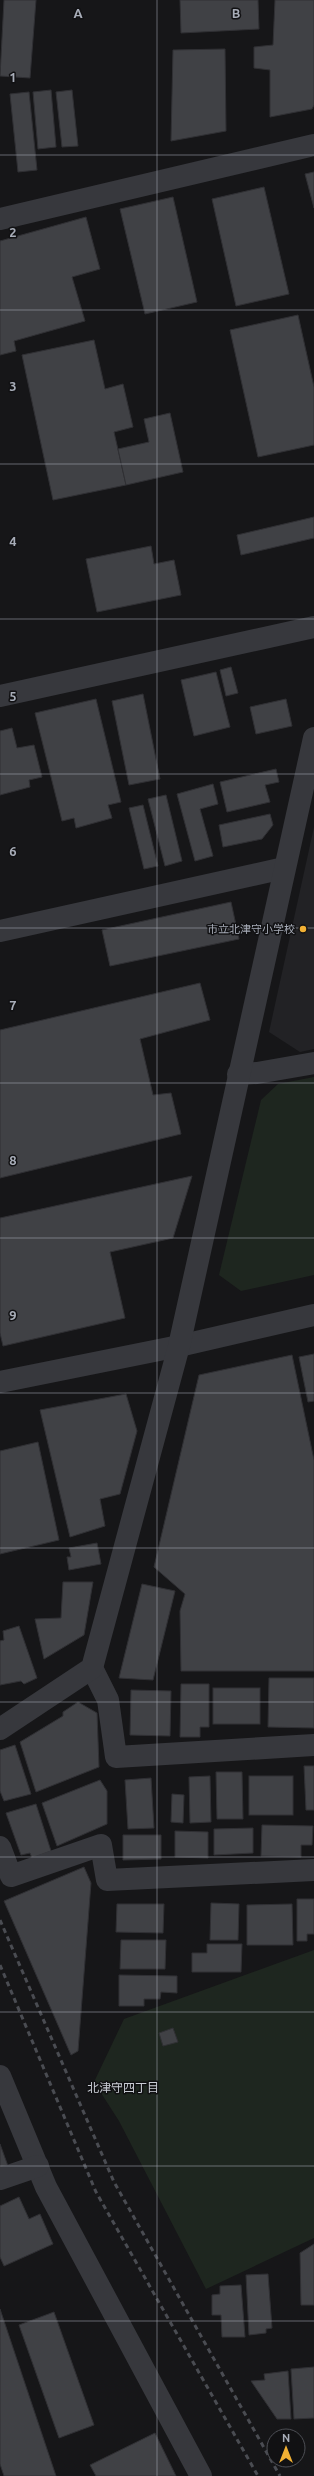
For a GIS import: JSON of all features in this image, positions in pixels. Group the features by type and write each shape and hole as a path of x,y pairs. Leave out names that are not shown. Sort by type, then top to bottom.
{"street":[{"path":"0,219 314,146"},
{"path":"0,696 314,627"},
{"path":"0,1729 92,1668 179,1346 238,1074 314,738"},
{"path":"0,931 284,868"},
{"path":"238,1074 257,1073 314,1063"},
{"path":"0,1382 179,1346 314,1315"},
{"path":"92,1668 108,1700 116,1757 314,1745"},
{"path":"0,1847 11,1876 101,1845 107,1880 314,1870"},
{"path":"0,2076 46,2187 201,2476"},
{"path":"0,2179 38,2166"}],"shaded area":[{"name":"市立北津守小学校","path":"314,827 314,1049 300,1052 269,1032"},
{"path":"314,1077 314,1275 241,1291 219,1275 261,1100 278,1084"},
{"path":"314,1950 314,2238 206,2289 119,2121 94,2082 124,2019"}],"building":[{"path":"4,0 36,0 30,78 0,76"},
{"path":"180,0 258,0 259,29 181,33"},
{"path":"275,0 314,0 314,105 312,109 270,117 270,70 254,68 254,47 273,45"},
{"path":"225,49 226,131 171,141 173,50"},
{"path":"51,90 56,147 38,149 33,92"},
{"path":"72,90 78,146 62,147 56,92"},
{"path":"29,92 37,170 18,172 10,94"},
{"path":"314,172 314,208 305,174"},
{"path":"264,187 289,294 236,306 212,199"},
{"path":"173,197 197,302 145,314 120,209"},
{"path":"86,217 100,269 72,277 85,321 14,341 16,351 0,355 0,241"},
{"path":"298,315 314,387 314,445 258,457 230,330"},
{"path":"94,340 105,389 123,384 133,427 114,432 126,485 53,500 22,355"},
{"path":"170,413 183,472 126,485 118,449 149,442 144,419"},
{"path":"314,517 314,538 241,555 237,535"},
{"path":"151,546 154,564 174,560 181,595 97,612 86,559"},
{"path":"231,667 238,693 226,696 220,670"},
{"path":"216,672 230,727 194,736 181,680"},
{"path":"143,694 160,779 129,785 112,701"},
{"path":"96,699 121,802 108,805 112,818 76,828 74,818 62,821 35,713"},
{"path":"286,699 292,726 256,734 250,707"},
{"path":"12,728 17,748 34,745 42,777 29,780 30,787 0,795 0,731"},
{"path":"276,769 279,782 265,785 270,802 227,812 220,782"},
{"path":"213,784 218,804 200,809 213,856 195,861 177,794"},
{"path":"166,795 182,861 165,866 148,799"},
{"path":"143,805 158,866 144,869 129,808"},
{"path":"270,814 273,825 262,839 223,847 219,825"},
{"path":"231,902 239,939 110,966 102,930"},
{"path":"200,983 210,1020 140,1039 153,1095 171,1093 181,1134 0,1178 0,1030"},
{"path":"192,1176 173,1238 110,1252 125,1318 3,1346 0,1333 0,1218"},
{"path":"314,1354 314,1401 308,1402 299,1357"},
{"path":"292,1355 314,1460 314,1671 181,1671 180,1611 185,1594 154,1567 199,1375"},
{"path":"126,1394 137,1431 120,1494 100,1499 105,1526 70,1537 40,1410"},
{"path":"38,1442 59,1540 0,1554 0,1451"},
{"path":"97,1543 101,1564 69,1570 67,1557 71,1557 69,1548"},
{"path":"63,1582 93,1582 84,1635 44,1659 35,1619 61,1618"},
{"path":"142,1584 175,1591 153,1680 119,1678"},
{"path":"19,1626 37,1678 24,1684 21,1681 0,1685 0,1641 4,1640 3,1631"},
{"path":"269,1678 314,1678 314,1728 268,1727"},
{"path":"181,1684 209,1684 209,1727 200,1727 200,1737 180,1737"},
{"path":"213,1688 260,1688 260,1724 213,1724"},
{"path":"131,1690 171,1691 170,1736 130,1735"},
{"path":"78,1702 97,1713 99,1767 36,1792 20,1742 63,1716 63,1712"},
{"path":"15,1745 31,1794 4,1801 0,1791 0,1750"},
{"path":"304,1766 314,1766 314,1810 306,1810"},
{"path":"216,1772 242,1772 243,1819 217,1819"},
{"path":"210,1776 211,1822 190,1823 189,1777"},
{"path":"249,1776 293,1776 293,1815 249,1815"},
{"path":"151,1778 154,1828 128,1829 125,1780"},
{"path":"100,1780 107,1791 107,1824 57,1846 42,1803"},
{"path":"172,1794 184,1795 183,1823 171,1822"},
{"path":"36,1804 51,1851 32,1858 30,1853 21,1855 6,1813"},
{"path":"262,1825 313,1826 312,1845 301,1845 301,1857 261,1856"},
{"path":"253,1828 253,1853 214,1855 214,1829"},
{"path":"175,1831 208,1832 208,1858 175,1857"},
{"path":"123,1835 161,1835 161,1859 123,1860"},
{"path":"84,1867 91,1883 78,2051 71,2055 4,1901"},
{"path":"297,1899 314,1899 314,1934 307,1934 307,1941 297,1941"},
{"path":"211,1903 239,1904 238,1940 210,1940"},
{"path":"117,1904 164,1904 163,1933 116,1932"},
{"path":"292,1904 293,1945 247,1945 247,1905"},
{"path":"121,1940 166,1940 165,1969 120,1969"},
{"path":"207,1944 242,1944 241,1972 192,1972 192,1953 207,1953"},
{"path":"119,1975 177,1976 177,1993 161,1992 160,1999 144,1999 144,2006 119,2006"},
{"path":"173,2028 178,2042 163,2046 159,2033"},
{"path":"0,2144 8,2166 0,2170"},
{"path":"19,2197 29,2219 40,2214 53,2244 4,2266 0,2257 0,2206"},
{"path":"314,2244 314,2305 301,2305 300,2253"},
{"path":"268,2274 272,2328 266,2329 266,2333 249,2335 246,2275"},
{"path":"241,2285 245,2337 222,2337 221,2315 212,2315 212,2295 220,2294 220,2286"},
{"path":"0,2309 56,2476 4,2476 0,2464"},
{"path":"54,2312 94,2425 59,2438 19,2325"},
{"path":"314,2367 314,2418 294,2419 291,2369"},
{"path":"288,2371 291,2419 277,2419 251,2381 265,2380 264,2374"},
{"path":"155,2433 176,2476 96,2476 90,2465"}],"railway":[{"path":"0,1920 114,2182 280,2476"},
{"path":"0,1965 96,2192 258,2476"}],"place":[{"name":"市立北津守小学校","path":"303,929"}],"district":[{"name":"北津守四丁目","path":"123,2088"}]}
